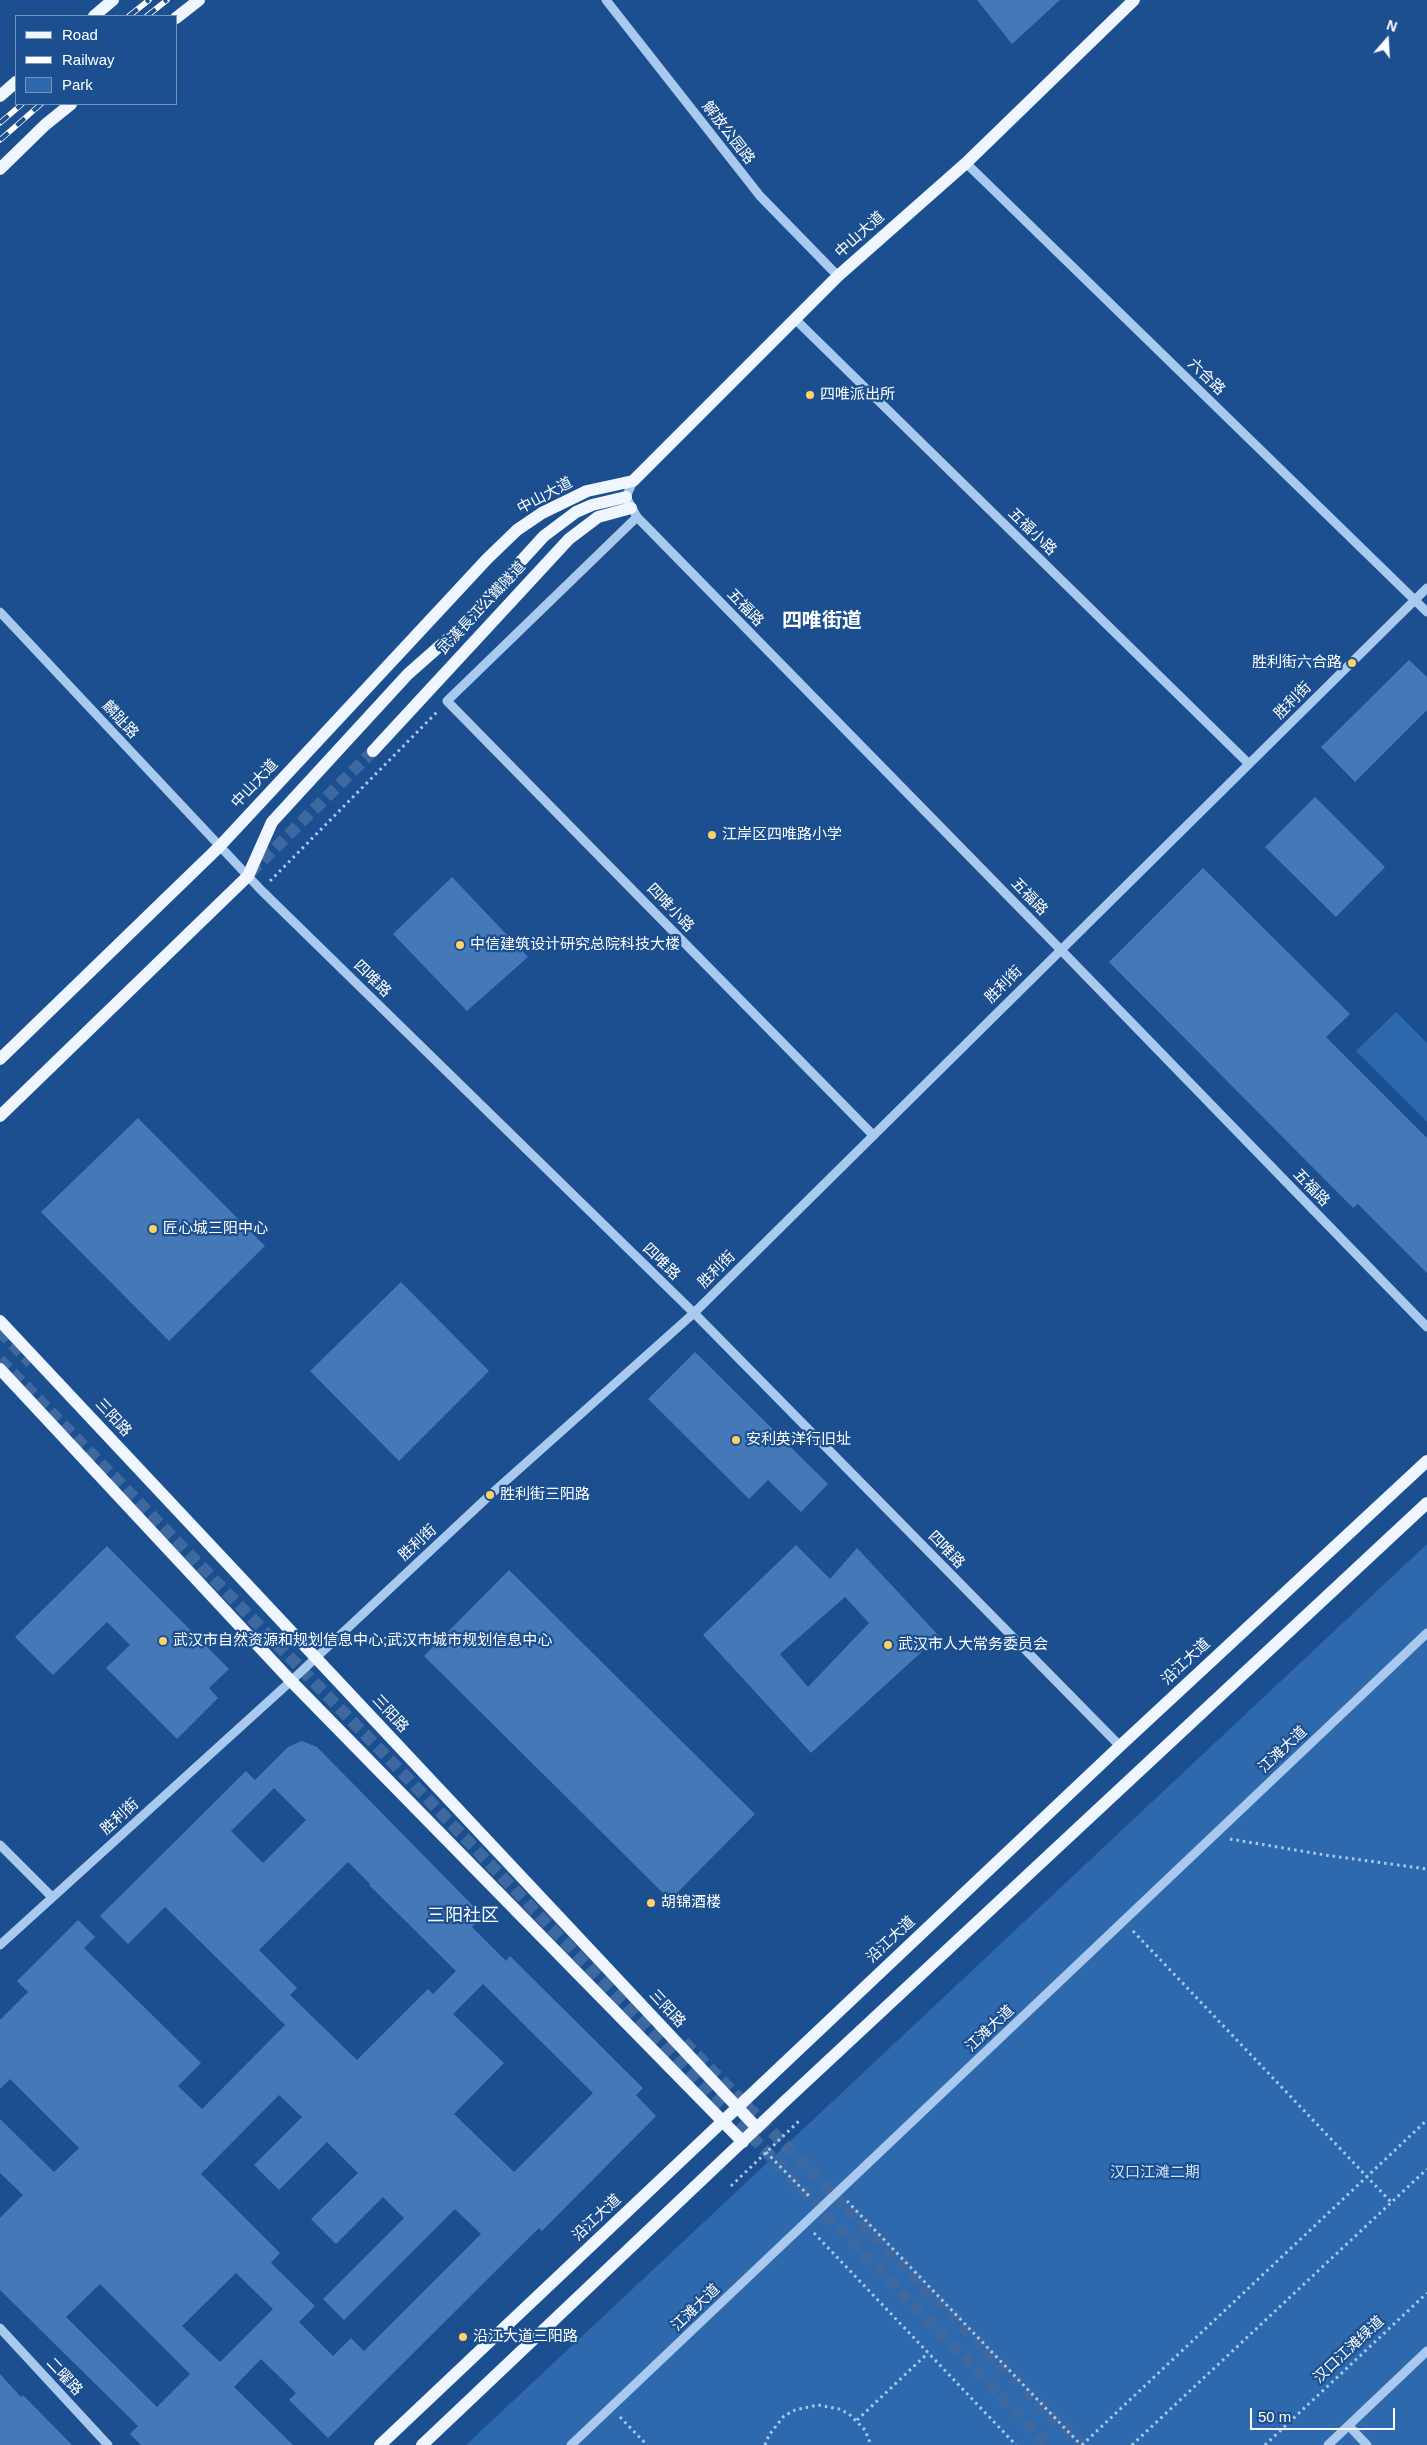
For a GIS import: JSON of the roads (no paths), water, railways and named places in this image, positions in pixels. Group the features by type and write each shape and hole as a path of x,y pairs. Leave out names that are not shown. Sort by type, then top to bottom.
{"main road":[{"path":"95,15 113,0"},
{"path":"178,16 199,0"},
{"name":"中山大道","path":"0,1059 219,847 480,566 517,530 542,513 587,492 633,481 838,276 966,162 1134,0"},
{"path":"0,96 15,83"},
{"path":"0,169 45,125 70,105"},
{"name":"中山大道","path":"0,1116 248,876 272,822 408,674 459,629 544,536 576,512 592,505 631,507"},
{"name":"武漢長江公鐵隧道","path":"372,751 569,539 598,517 631,507"},
{"name":"三阳路","path":"0,1321 757,2128"},
{"path":"0,1369 291,1681 742,2142"},
{"name":"沿江大道","path":"380,2445 1120,1746 1427,1461"},
{"path":"422,2445 742,2142 1427,1503"}],"street":[{"name":"解放公园路","path":"606,0 760,196 838,276"},
{"name":"六合路","path":"966,162 1427,612"},
{"name":"五福小路","path":"795,319 1249,764"},
{"path":"631,507 633,481"},
{"name":"四唯小路","path":"631,507 447,701 873,1135"},
{"name":"五福路","path":"631,507 1427,1327"},
{"name":"胜利街","path":"0,1945 291,1681 314,1657 490,1494 694,1313 1427,588"},
{"name":"麟趾路","path":"0,612 219,847"},
{"name":"四唯路","path":"219,847 694,1313 1120,1746"},
{"name":"江滩大道","path":"571,2445 1427,1633"},
{"path":"0,1845 52,1897"},
{"name":"二曜路","path":"0,2328 108,2445"},
{"path":"1328,2445 1427,2351"},
{"path":"1348,2426 1366,2445"}],"tunnel":[{"path":"250,873 373,751"},
{"path":"0,1331 31,1363"},
{"path":"0,1360 391,1761 1048,2445"},
{"path":"684,2042 1042,2407 1083,2445"}],"railway":[{"path":"130,15 149,0"},
{"path":"148,15 167,0"},
{"path":"0,123 21,105"},
{"path":"0,140 40,105"}],"place":[{"name":"四唯派出所","path":"810,395"},
{"name":"胜利街六合路","path":"1352,663"},
{"name":"江岸区四唯路小学","path":"712,835"},
{"name":"中信建筑设计研究总院科技大楼","path":"460,945"},
{"name":"匠心城三阳中心","path":"153,1229"},
{"name":"安利英洋行旧址","path":"736,1440"},
{"name":"胜利街三阳路","path":"490,1495"},
{"name":"武汉市自然资源和规划信息中心;武汉市城市规划信息中心","path":"163,1641"},
{"name":"武汉市人大常务委员会","path":"888,1645"},
{"name":"胡锦酒楼","path":"651,1903"},
{"name":"沿江大道三阳路","path":"463,2337"}],"district":[{"name":"四唯街道","path":"822,621"},
{"name":"三阳社区","path":"463,1916"}],"park label":[{"name":"汉口江滩二期","path":"1155,2173"}]}
